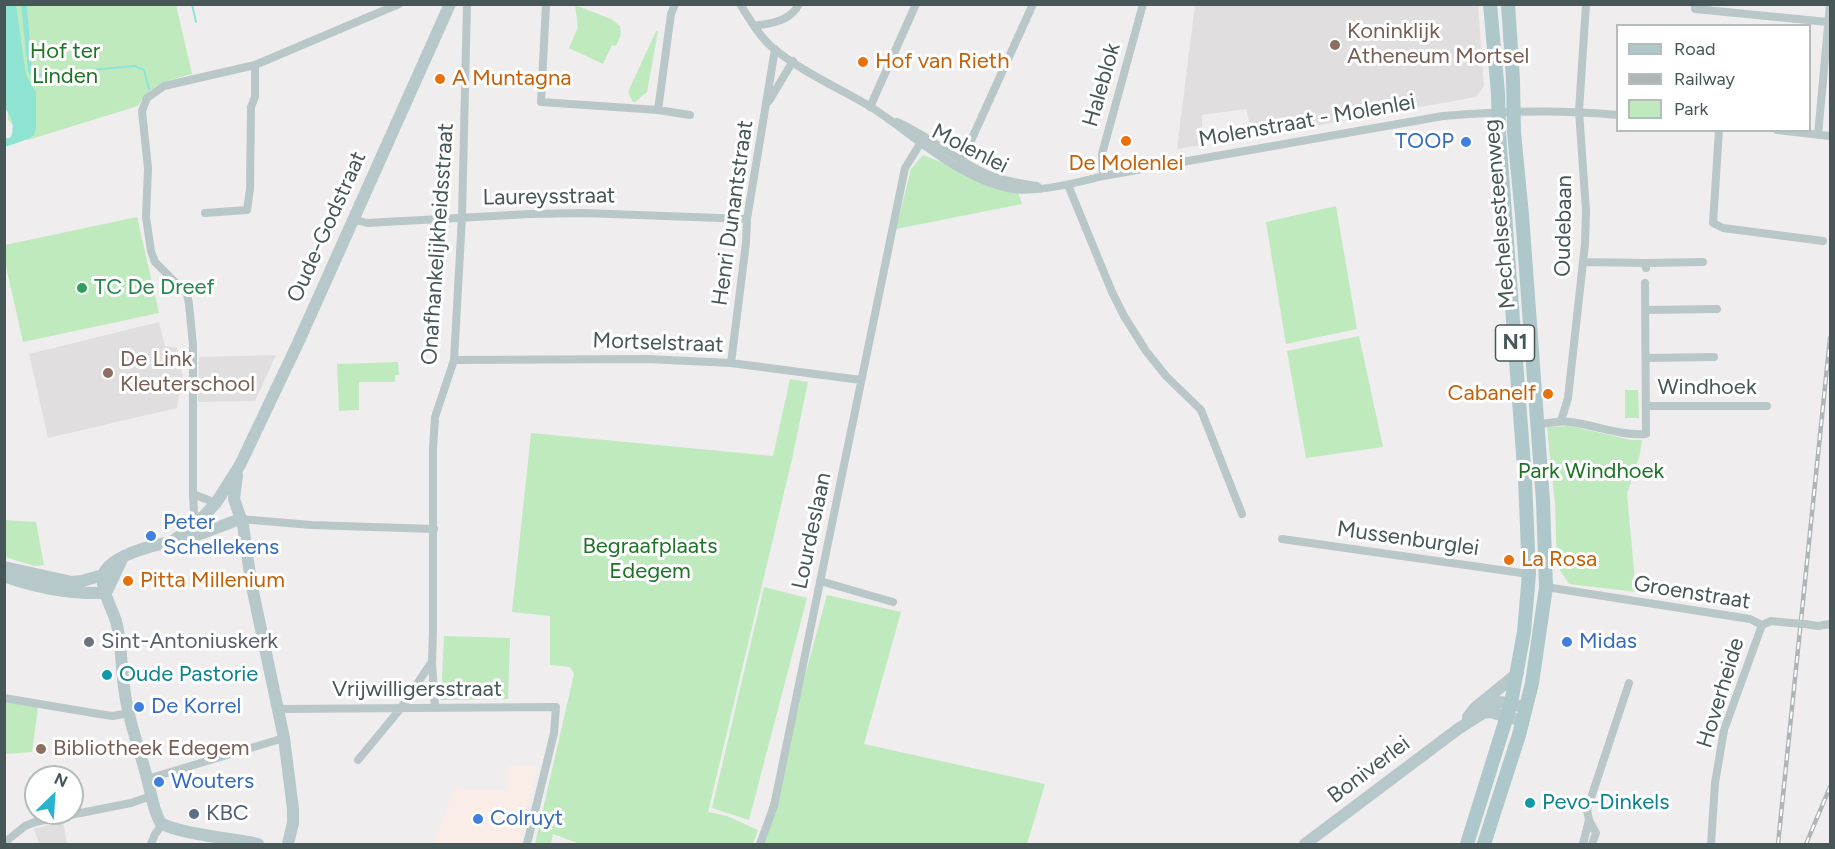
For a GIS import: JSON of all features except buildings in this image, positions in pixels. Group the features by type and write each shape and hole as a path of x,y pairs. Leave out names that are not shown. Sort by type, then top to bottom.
{"main road":[{"name":"Mechelsesteenweg","path":"1484,844 1525,715 1546,587 1537,424 1505,111 1490,4"},
{"name":"Mechelsesteenweg","path":"1467,844 1518,673 1529,574 1505,111 1513,80 1508,4"}],"street":[{"path":"209,531 194,513 193,345 189,304 187,294 155,262 151,251 146,217 148,168 142,111 147,98 164,86 255,65 399,4"},
{"name":"Oude-Godstraat","path":"172,542 199,521 216,503 240,465 298,343 450,4"},
{"name":"Onafhankelijkheidsstraat","path":"435,707 432,663 435,417 454,360 462,217 467,4"},
{"path":"546,4 541,102 658,110 690,115"},
{"path":"740,4 754,26 775,49 888,118 910,128 961,164 1033,4"},
{"path":"754,26 782,20 794,14 799,4"},
{"path":"870,107 916,4"},
{"name":"Haleblok","path":"1103,176 1102,154 1143,4"},
{"name":"Oudebaan","path":"1561,421 1568,398 1584,262 1586,211 1579,111 1586,4"},
{"path":"1695,4 1695,9 1828,22"},
{"path":"1818,135 1830,4"},
{"path":"658,110 673,5"},
{"name":"Henri Dunantstraat","path":"731,363 747,219 775,49"},
{"name":"Henri Dunantstraat","path":"767,104 793,61"},
{"path":"205,213 247,210 250,189 251,107 255,97 255,65"},
{"name":"Molenstraat - Molenlei","path":"961,164 988,175 1043,187 1068,185 1103,176 1443,116 1505,111 1579,111 1616,115"},
{"name":"Molenlei","path":"888,118 920,144 961,164"},
{"path":"1719,132 1713,223 1723,228 1823,241"},
{"path":"1793,132 1830,136"},
{"name":"Lourdeslaan","path":"760,844 774,806 905,168 920,144"},
{"path":"1068,185 1124,316 1146,351 1166,376 1201,410 1242,514"},
{"name":"Laureysstraat","path":"352,219 367,223 583,213 747,219"},
{"path":"1584,262 1645,266 1703,261"},
{"name":"Windhoek","path":"1561,421 1630,435 1646,434 1645,283"},
{"path":"1646,310 1717,309"},
{"name":"Windhoek","path":"1646,358 1714,357"},
{"name":"Mortselstraat","path":"454,360 635,359 731,363 861,380"},
{"name":"Windhoek","path":"1646,406 1767,405"},
{"path":"1537,424 1561,421"},
{"name":"Oude-Godstraat","path":"240,465 234,499 243,525 250,582 284,738 293,809 293,823 288,844"},
{"path":"193,494 233,507 240,519"},
{"path":"258,844 172,830 162,825 157,817 125,696 121,645 106,593 106,578 123,557 182,541 240,519 311,525 434,529"},
{"name":"Mussenburglei","path":"1282,539 1529,574"},
{"path":"4,567 74,593 106,593"},
{"path":"4,576 54,584 106,578"},
{"path":"820,581 893,602"},
{"name":"Groenstraat","path":"1546,587 1750,619 1762,624 1772,621 1818,626 1830,624"},
{"name":"Hoverheide","path":"1711,844 1715,783 1724,729 1762,624"},
{"path":"358,760 401,708 432,663"},
{"name":"Boniverlei","path":"1458,729 1484,701 1518,673"},
{"path":"1592,844 1596,833 1587,810 1629,683"},
{"path":"4,698 113,716 129,713"},
{"path":"1484,701 1525,715"},
{"name":"Vrijwilligersstraat","path":"278,709 556,707 554,733 527,844"},
{"name":"Boniverlei","path":"1305,844 1458,729 1483,713 1509,709"},
{"path":"147,779 284,738"},
{"path":"4,843 25,826 35,822 131,803 151,796"},
{"path":"1583,844 1589,820"},
{"path":"151,844 162,825"}],"shaded area":[{"path":"4,5 16,5 26,75 36,92 34,135 5,147 5,139 11,137 13,125 5,108"},
{"path":"21,5 27,5 32,72 30,75 28,71"},
{"name":"Koninklijk Atheneum Mortsel","path":"1195,5 1478,5 1484,86 1476,97 1253,137 1246,109 1202,115 1202,145 1177,149"},
{"name":"De Link Kleuterschool","path":"159,322 165,346 177,348 186,392 179,395 177,408 48,438 29,354"},
{"path":"276,355 255,401 198,402 199,357"},
{"name":"Colruyt","path":"508,765 537,766 520,844 433,844 455,787 467,790 507,791"},
{"path":"48,825 64,825 67,844 39,844 34,829"}],"green space":[{"name":"Hof ter Linden","path":"5,5 176,5 192,74 154,88 138,106 28,140 8,120"},
{"path":"575,5 611,19 620,26 621,34 616,46 612,45 603,64 569,48 578,27"},
{"path":"658,31 647,92 633,102 628,92"},
{"path":"923,155 1018,192 1022,204 896,229 911,169"},
{"path":"1336,206 1357,329 1286,344 1266,222"},
{"name":"TC De Dreef","path":"137,217 159,313 23,342 5,262 5,245"},
{"path":"1359,336 1383,447 1306,458 1287,351"},
{"path":"398,362 399,375 395,375 395,382 359,382 359,410 339,411 337,364"},
{"name":"Begraafplaats Edegem","path":"790,379 808,382 792,459 708,812 727,816 758,830 753,844 580,844 553,834 551,844 535,844 574,674 570,667 550,665 550,616 512,612 531,433 773,456"},
{"path":"1625,390 1638,390 1639,418 1625,418"},
{"name":"Park Windhoek","path":"1571,426 1631,440 1642,440 1640,454 1627,494 1636,592 1569,584 1557,565 1555,504 1547,427"},
{"path":"4,520 36,522 44,565 34,566 5,557"},
{"path":"764,587 807,598 749,820 712,808"},
{"path":"827,595 901,612 864,744 1045,784 1027,844 759,844"},
{"path":"444,636 510,638 508,699 441,700"},
{"path":"4,702 38,707 32,752 5,754"}],"waterway":[{"path":"192,4 196,22"},
{"path":"30,72 35,75 135,66 144,70 149,89"}],"railway":[{"path":"1778,844 1830,338"},
{"path":"1806,844 1830,787"}],"place":[{"name":"Koninklijk Atheneum Mortsel","path":"1335,45"},
{"name":"Hof van Rieth","path":"863,62"},
{"name":"A Muntagna","path":"440,79"},
{"name":"De Molenlei","path":"1126,141"},
{"name":"TOOP","path":"1466,142"},
{"name":"TC De Dreef","path":"82,288"},
{"name":"De Link Kleuterschool","path":"108,373"},
{"name":"Cabanelf","path":"1548,394"},
{"name":"Peter Schellekens","path":"151,536"},
{"name":"La Rosa","path":"1509,560"},
{"name":"Pitta Millenium","path":"128,581"},
{"name":"Sint-Antoniuskerk","path":"89,642"},
{"name":"Midas","path":"1567,642"},
{"name":"Oude Pastorie","path":"107,675"},
{"name":"De Korrel","path":"139,707"},
{"name":"Bibliotheek Edegem","path":"41,749"},
{"name":"Wouters","path":"159,782"},
{"name":"Pevo-Dinkels","path":"1530,803"},
{"name":"KBC","path":"194,814"},
{"name":"Colruyt","path":"478,819"}]}
